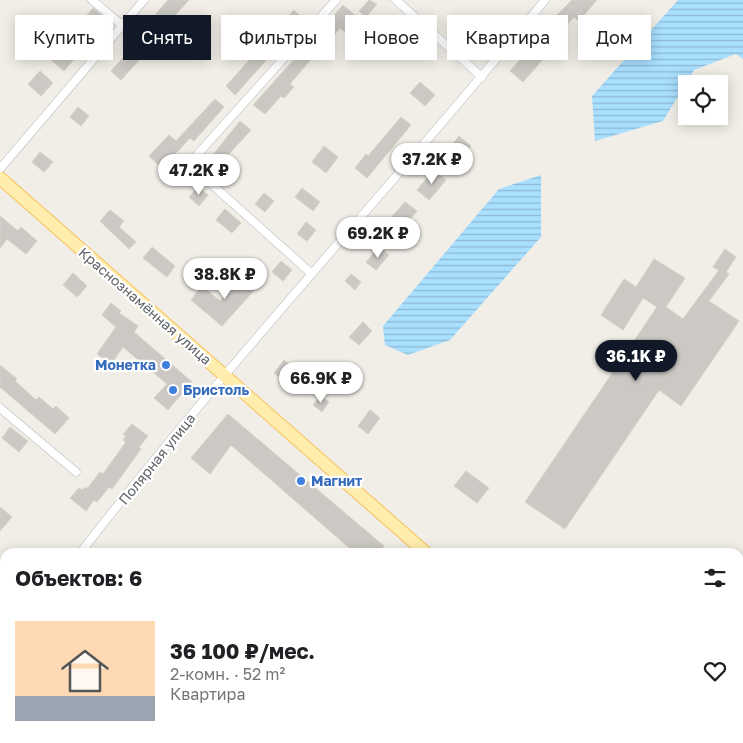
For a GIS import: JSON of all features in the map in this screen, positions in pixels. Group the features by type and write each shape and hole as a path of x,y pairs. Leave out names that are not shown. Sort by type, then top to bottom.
{"main road":[{"name":"Краснознамённая улица","path":"0,178 420,548"}],"street":[{"path":"0,168 123,26 92,0"},
{"path":"132,15 144,0"},
{"path":"312,274 198,172 193,163 197,155 336,0"},
{"path":"396,0 482,77"},
{"name":"Полярная улица","path":"84,548 224,376 482,77 545,0"},
{"path":"0,408 76,472"}],"water":[{"path":"678,0 743,0 743,59 736,54 694,70 691,75 678,75 678,96 663,121 595,141 592,96 624,60 651,60 651,30"},
{"path":"541,175 541,237 450,340 408,355 385,345 383,326 499,189"}],"building":[{"path":"168,0 189,0 175,15 155,15"},
{"path":"369,0 377,4 368,15 364,15 359,11"},
{"path":"572,0 597,0 584,15 578,15 578,20 574,17 568,24 568,15 557,15"},
{"path":"343,5 355,15 345,15 345,32 340,28 335,34 334,15"},
{"path":"93,8 101,15 87,15"},
{"path":"294,10 299,15 290,15"},
{"path":"123,58 123,60 139,60 121,80 111,71"},
{"path":"53,60 73,60 64,71"},
{"path":"249,60 266,60 235,95 226,86"},
{"path":"294,60 310,60 290,84 294,87 284,98 281,96 265,114 253,105"},
{"path":"520,60 542,60 523,82 510,71"},
{"path":"40,71 53,83 41,96 28,84"},
{"path":"420,82 435,95 425,106 410,93"},
{"path":"215,99 224,107 194,141 190,138 162,168 149,156 169,135 176,141"},
{"path":"78,107 89,116 81,126 70,117"},
{"path":"401,117 411,125 367,178 355,168 366,154 368,156"},
{"path":"240,121 251,130 216,168 208,161"},
{"path":"459,136 471,146 464,154 453,144"},
{"path":"324,146 338,157 326,173 312,162"},
{"path":"40,152 53,162 44,172 32,162"},
{"path":"434,170 446,180 429,200 417,190"},
{"path":"198,187 208,195 199,206 189,197"},
{"path":"302,188 320,202 313,211 295,197"},
{"path":"264,193 274,201 265,212 255,204"},
{"path":"405,202 417,211 400,231 388,221"},
{"path":"225,209 241,223 232,233 216,220"},
{"path":"110,210 124,221 119,227 136,242 129,249 100,221"},
{"path":"0,216 18,231 21,227 37,241 26,254 7,239 0,248"},
{"path":"306,222 316,230 307,241 297,234"},
{"path":"152,247 175,266 167,277 143,258"},
{"path":"379,247 389,255 376,270 366,262"},
{"path":"725,249 736,257 726,272 729,274 709,301 739,321 681,406 659,390 565,529 525,502 657,307 643,298 623,330 601,315 624,279 636,287 654,259 685,278 666,307 683,319 719,270 713,267"},
{"path":"281,261 292,270 283,281 272,272"},
{"path":"73,273 87,286 77,297 63,285"},
{"path":"246,273 259,285 222,326 191,300 202,286 220,301"},
{"path":"351,274 361,282 355,290 345,281"},
{"path":"111,303 121,311 119,313 138,326 134,332 192,382 168,410 154,398 167,384 123,347 111,364 97,354 116,327 102,315"},
{"path":"363,322 372,331 359,345 349,337"},
{"path":"284,360 292,367 282,379 274,373"},
{"path":"0,365 17,379 15,381 36,400 39,397 53,409 56,406 69,418 55,434 0,387"},
{"path":"321,396 329,402 322,412 313,405"},
{"path":"370,410 380,418 368,434 358,426"},
{"path":"228,414 384,546 382,548 349,548 231,445 210,474 191,458"},
{"path":"132,424 148,436 139,447 141,449 112,489 109,487 97,502 94,500 86,511 70,498 79,488 82,490 85,487 87,489 100,472 103,474 126,442 123,440 126,436 123,434"},
{"path":"10,427 28,441 19,452 2,438"},
{"path":"466,471 489,488 477,503 454,486"},
{"path":"0,507 12,517 0,531"}],"place":[{"name":"Монетка","path":"166,365"},
{"name":"Бристоль","path":"173,390"},
{"name":"Магнит","path":"301,481"}]}
